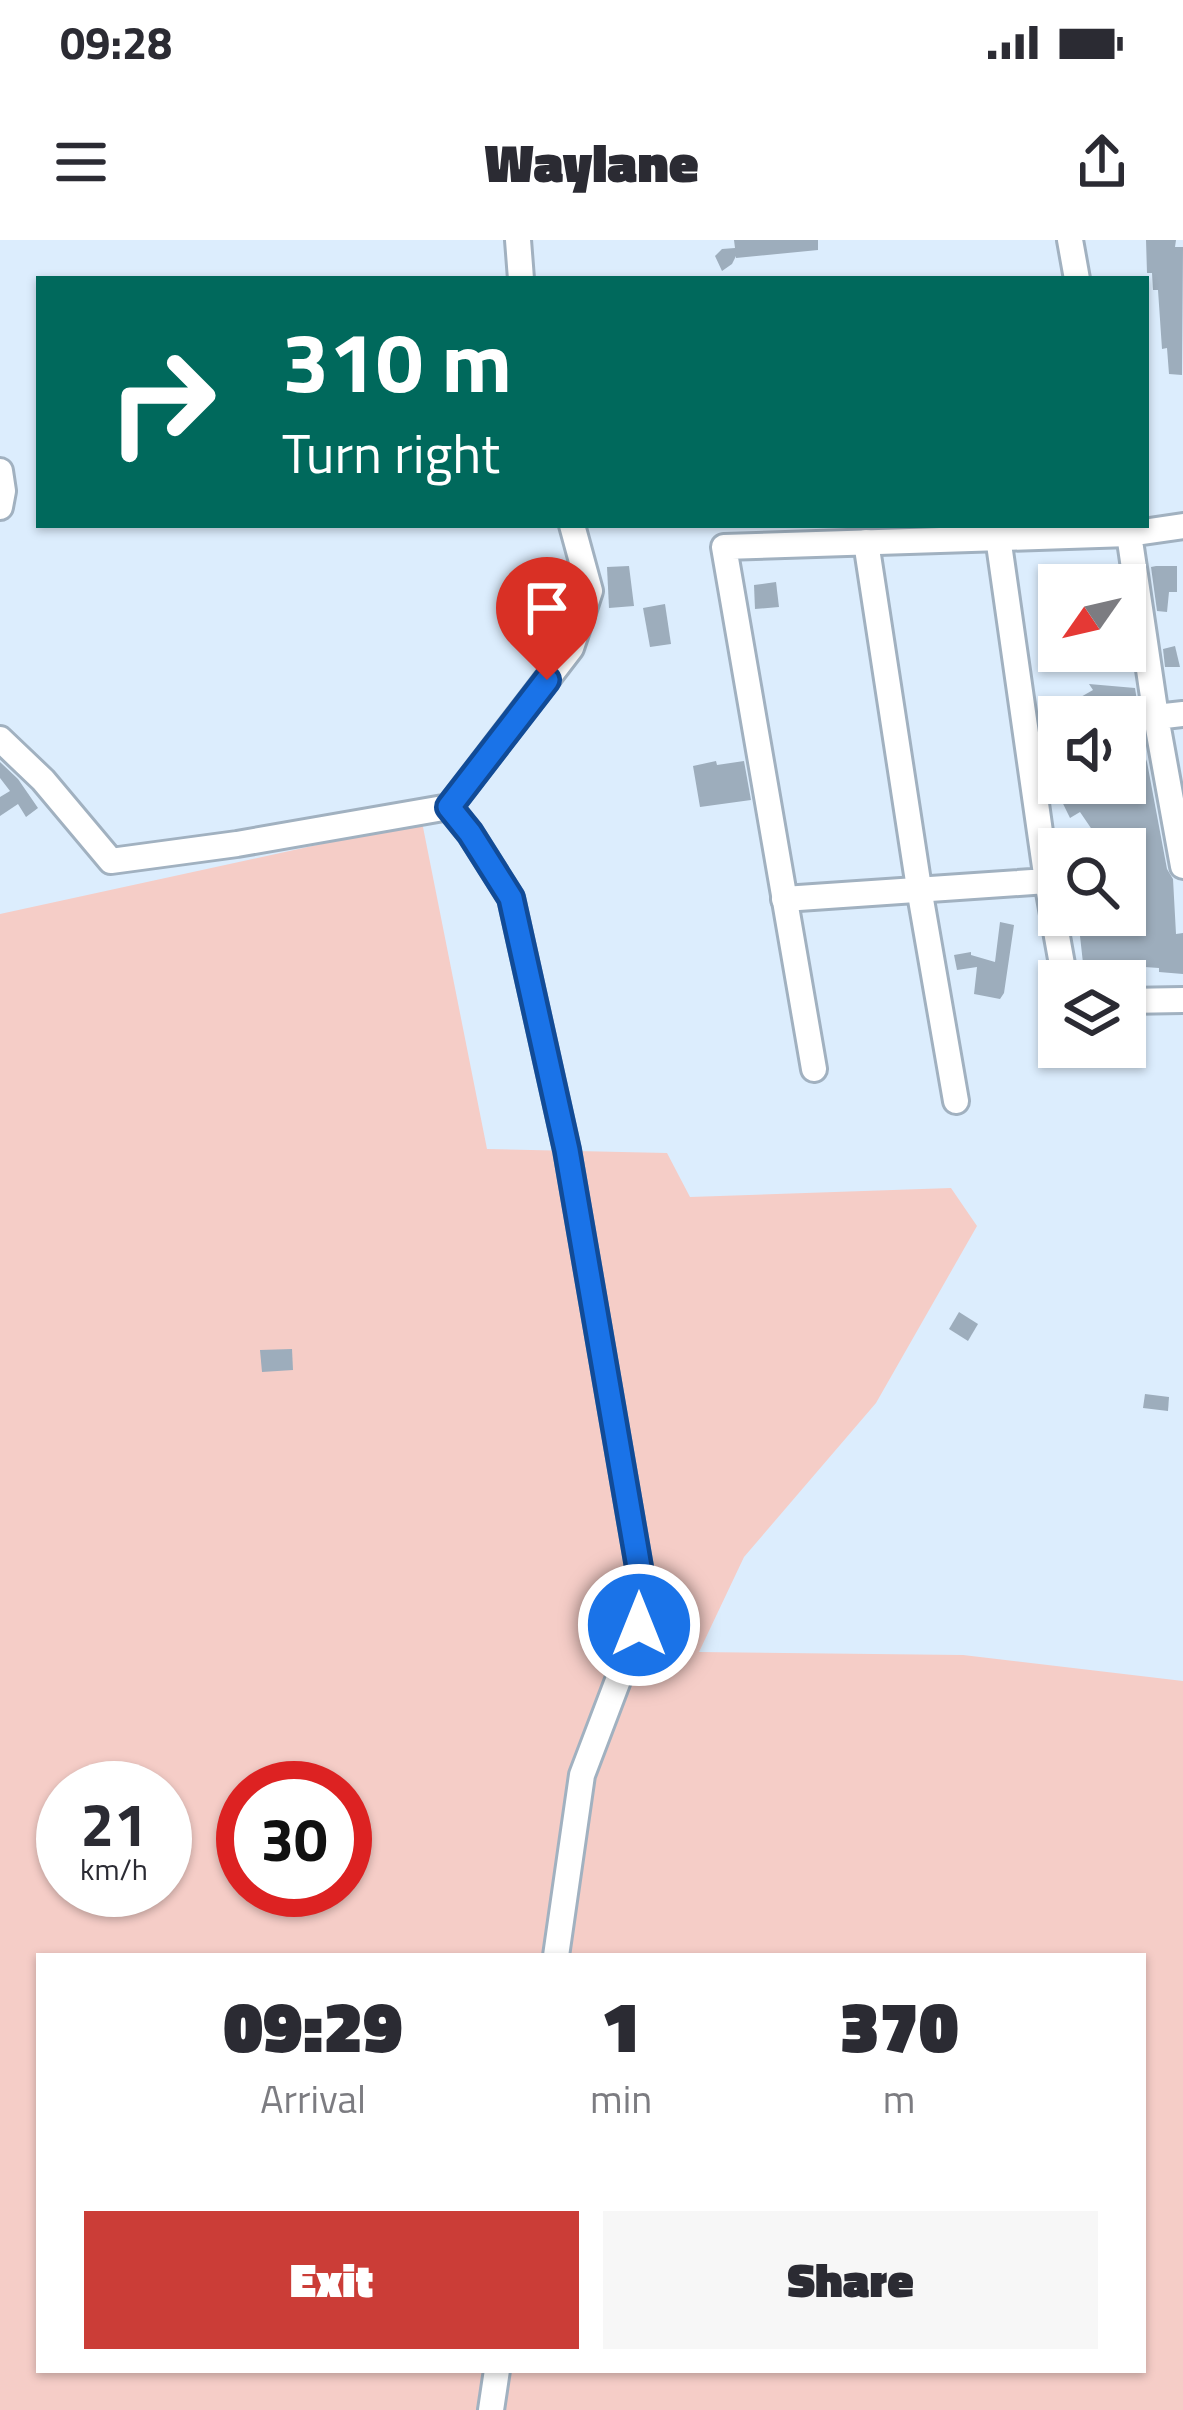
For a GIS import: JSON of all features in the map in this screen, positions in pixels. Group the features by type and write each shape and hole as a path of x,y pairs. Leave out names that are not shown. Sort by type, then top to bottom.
{"street":[{"path":"518,240 521,276"},
{"path":"1070,240 1077,276"},
{"path":"0,471 0,507"},
{"path":"814,1069 724,547 1183,526"},
{"path":"0,739 43,780 111,861 449,807 571,648 590,591 573,528"},
{"path":"1128,530 1183,866"},
{"path":"998,537 1039,828"},
{"path":"866,542 956,1101"},
{"path":"1156,717 1183,714"},
{"path":"449,807 511,898 567,1150 644,1596 639,1625 582,1775 556,1953"},
{"path":"784,899 1038,881"},
{"path":"1146,1001 1183,1000"},
{"path":"491,2410 497,2373"}],"shaded area":[{"path":"422,822 487,1149 667,1153 690,1197 951,1188 977,1226 876,1403 744,1557 699,1652 963,1655 1183,1681 1183,2410 0,2410 0,914"}],"building":[{"path":"734,240 818,240 818,250 736,256 722,271 715,256 722,249 735,248"},
{"path":"1146,240 1176,240 1175,247 1183,247 1182,375 1169,374 1167,348 1162,349 1158,290 1153,290 1152,273 1147,273"},
{"path":"629,566 634,606 609,608 607,567"},
{"path":"1177,566 1177,592 1169,592 1167,612 1157,611 1151,567"},
{"path":"776,582 779,607 755,609 754,585"},
{"path":"665,604 671,644 650,647 643,608"},
{"path":"1175,646 1180,667 1165,667 1163,649"},
{"path":"1089,684 1135,688 1136,696 1082,696 1093,690"},
{"path":"1146,759 1167,869 1173,879 1176,934 1183,933 1183,974 1146,967 1146,960 1083,960 1080,936 1146,936 1146,828 1091,828 1080,812 1070,818 1063,804 1146,804"},
{"path":"716,761 717,765 744,761 751,800 700,807 693,766"},
{"path":"0,762 38,808 26,817 18,804 0,816 0,797 10,791 0,778"},
{"path":"1000,922 1014,925 1000,999 974,994 977,967 957,970 954,955 971,952 995,962"},
{"path":"959,1312 978,1324 968,1341 949,1329"},
{"path":"292,1349 293,1370 262,1372 260,1350"},
{"path":"1145,1394 1169,1397 1168,1411 1143,1408"}],"route":[{"path":"547,680 449,807 511,898 567,1150 644,1596 639,1625"}]}
